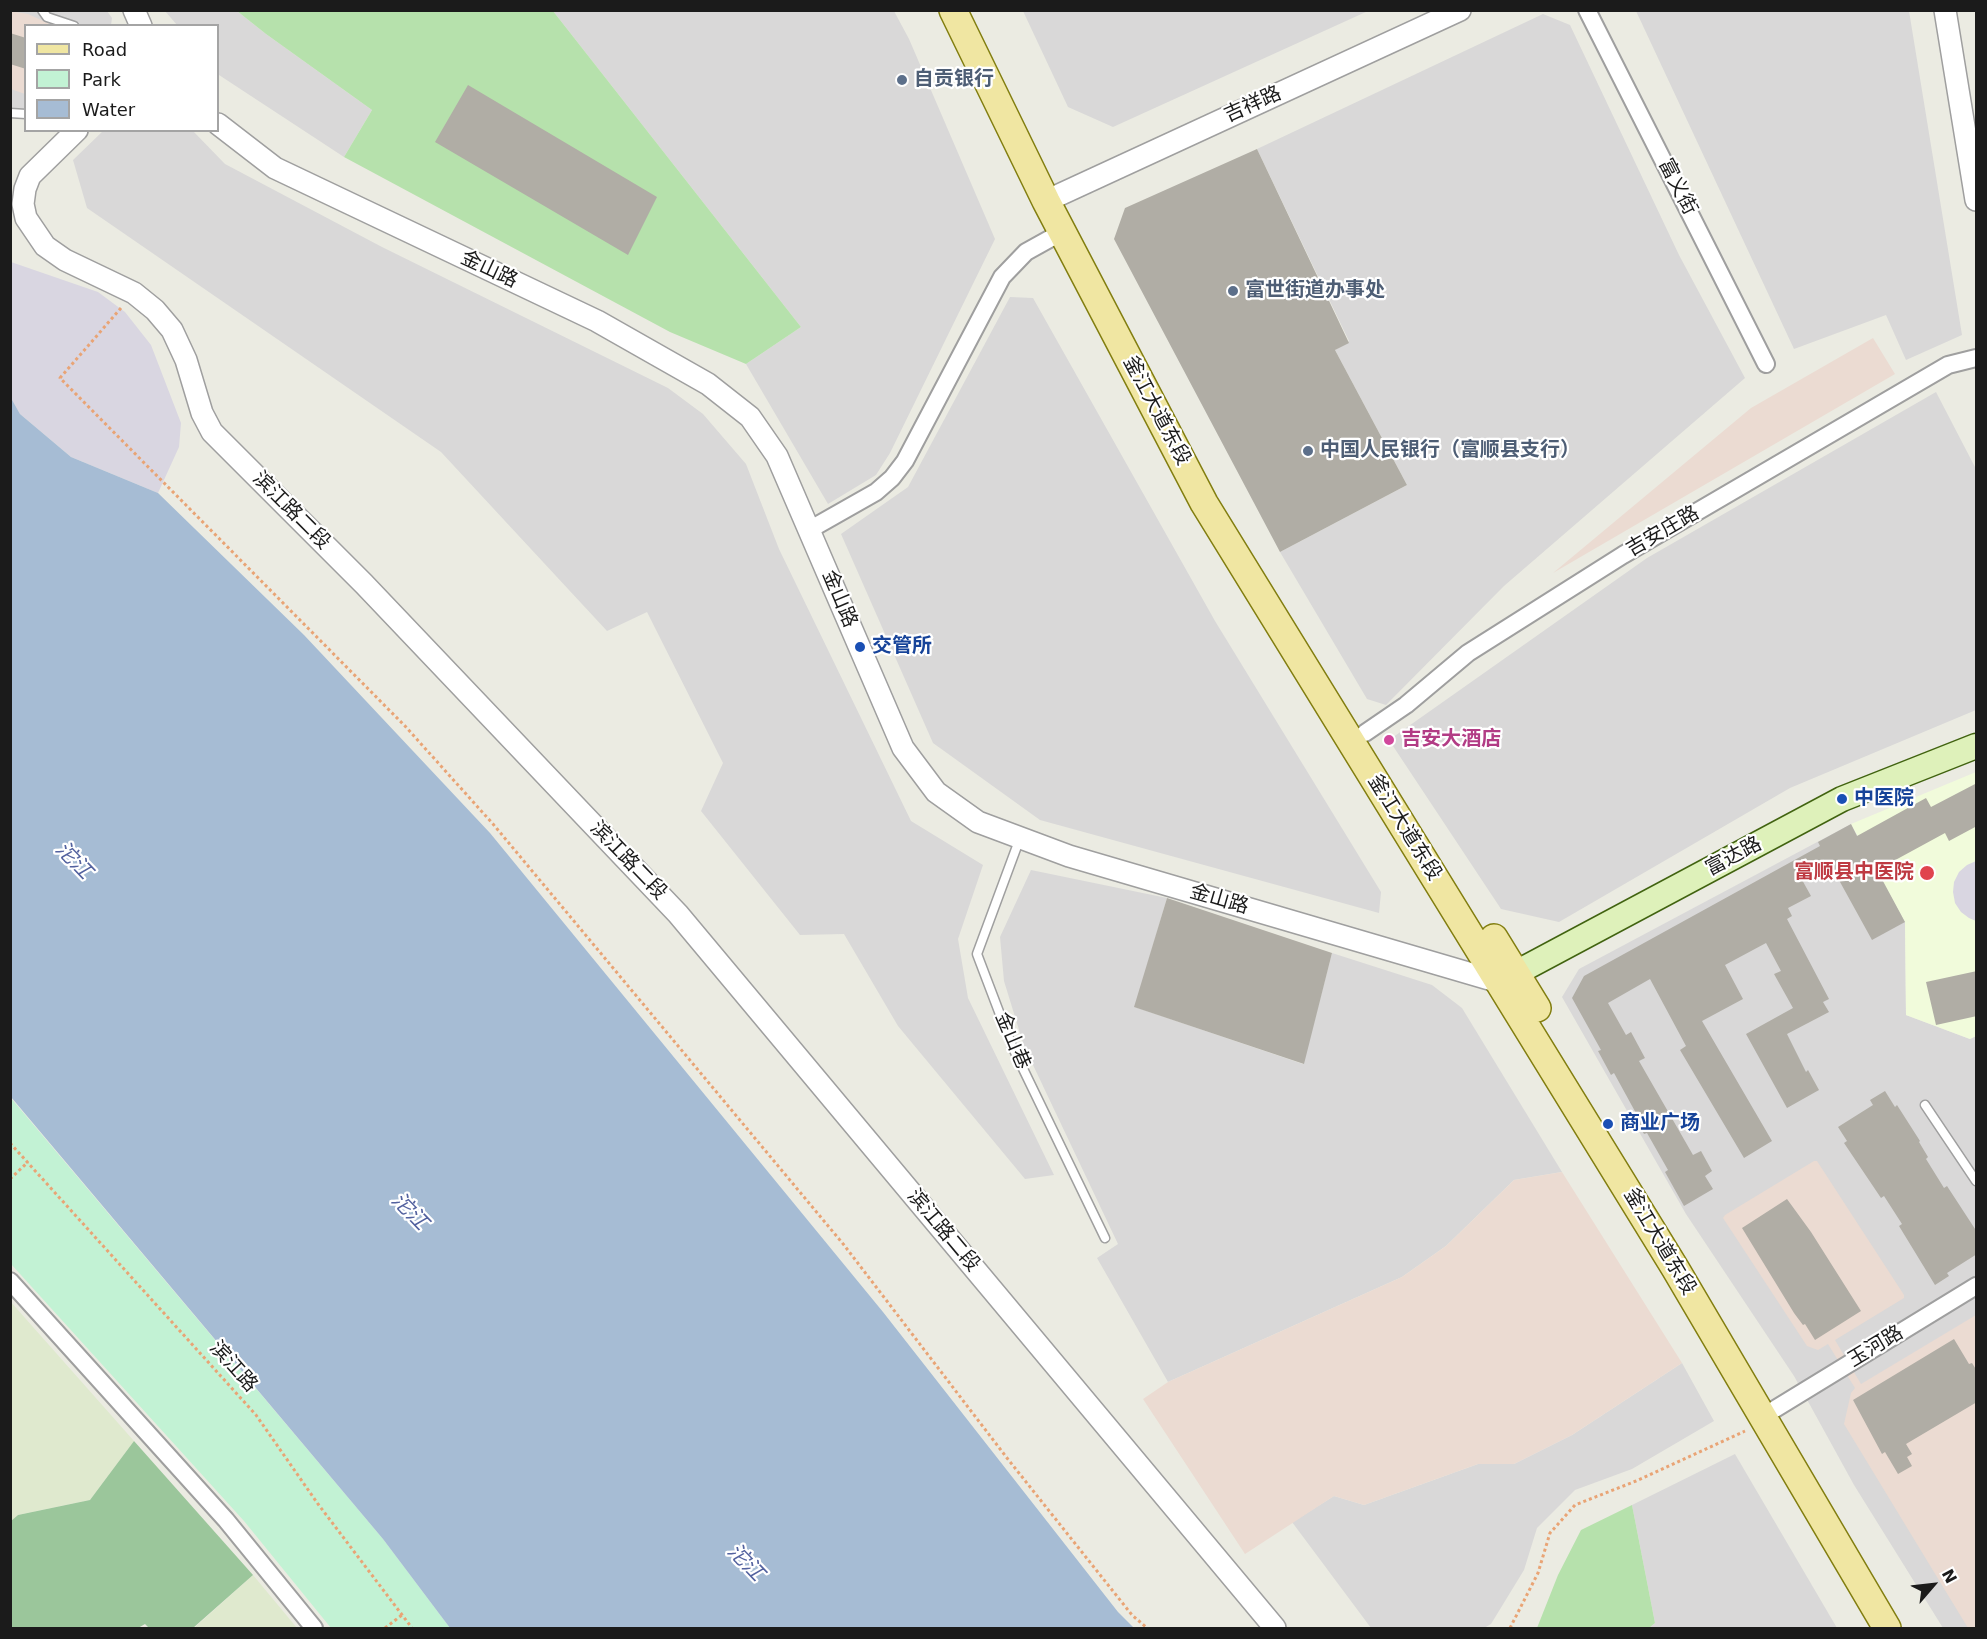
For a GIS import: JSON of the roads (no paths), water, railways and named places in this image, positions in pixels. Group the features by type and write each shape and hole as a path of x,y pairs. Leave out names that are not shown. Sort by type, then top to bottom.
{"main road":[{"name":"釜江大道东段","path":"953,10 1218,493 1365,733 1507,978"},
{"name":"釜江大道东段","path":"974,10 1054,196 1062,232 1204,503 1507,978 1620,1144 1887,1629"},
{"name":"富达路","path":"1507,978 1842,799 1977,746"},
{"name":"釜江大道东段","path":"1770,1415 1904,1629"}],"street":[{"path":"134,10 140,24"},
{"name":"吉祥路","path":"1054,196 1460,10"},
{"name":"富义街","path":"1587,10 1766,364"},
{"path":"1944,10 1977,200"},
{"name":"金山路","path":"219,125 275,168 597,321 708,384 750,417 777,456 903,748 936,792 978,822 1081,860 1507,978"},
{"name":"滨江路二段","path":"75,132 30,176 24,189 23,204 26,218 45,246 65,260 134,293 155,310 172,330 186,360 202,413 213,432 364,584 678,914 1275,1629"},
{"path":"809,530 876,492 892,478 905,461 1002,277 1026,252 1062,232"},
{"name":"吉安庄路","path":"1365,733 1406,705 1468,653 1623,555 1948,365 1977,358"},
{"path":"10,1281 225,1520 314,1629"},
{"name":"玉河路","path":"1770,1415 1977,1286"}],"lane":[{"path":"42,10 47,17 68,24"},
{"name":"金山巷","path":"1020,838 977,954 1012,1046 1105,1238"},
{"path":"1925,1105 1977,1181"}],"water":[{"name":"沱江","path":"11,398 20,414 71,457 158,493 304,635 490,833 883,1312 1118,1612 1134,1628 450,1628 383,1539 11,1097"}],"place":[{"name":"自贡银行","path":"902,80"},
{"name":"富世街道办事处","path":"1233,291"},
{"name":"中国人民银行（富顺县支行）","path":"1308,451"},
{"name":"交管所","path":"860,647"},
{"name":"吉安大酒店","path":"1389,740"},
{"name":"中医院","path":"1842,799"},
{"name":"富顺县中医院","path":"1927,873"},
{"name":"商业广场","path":"1608,1124"}]}
